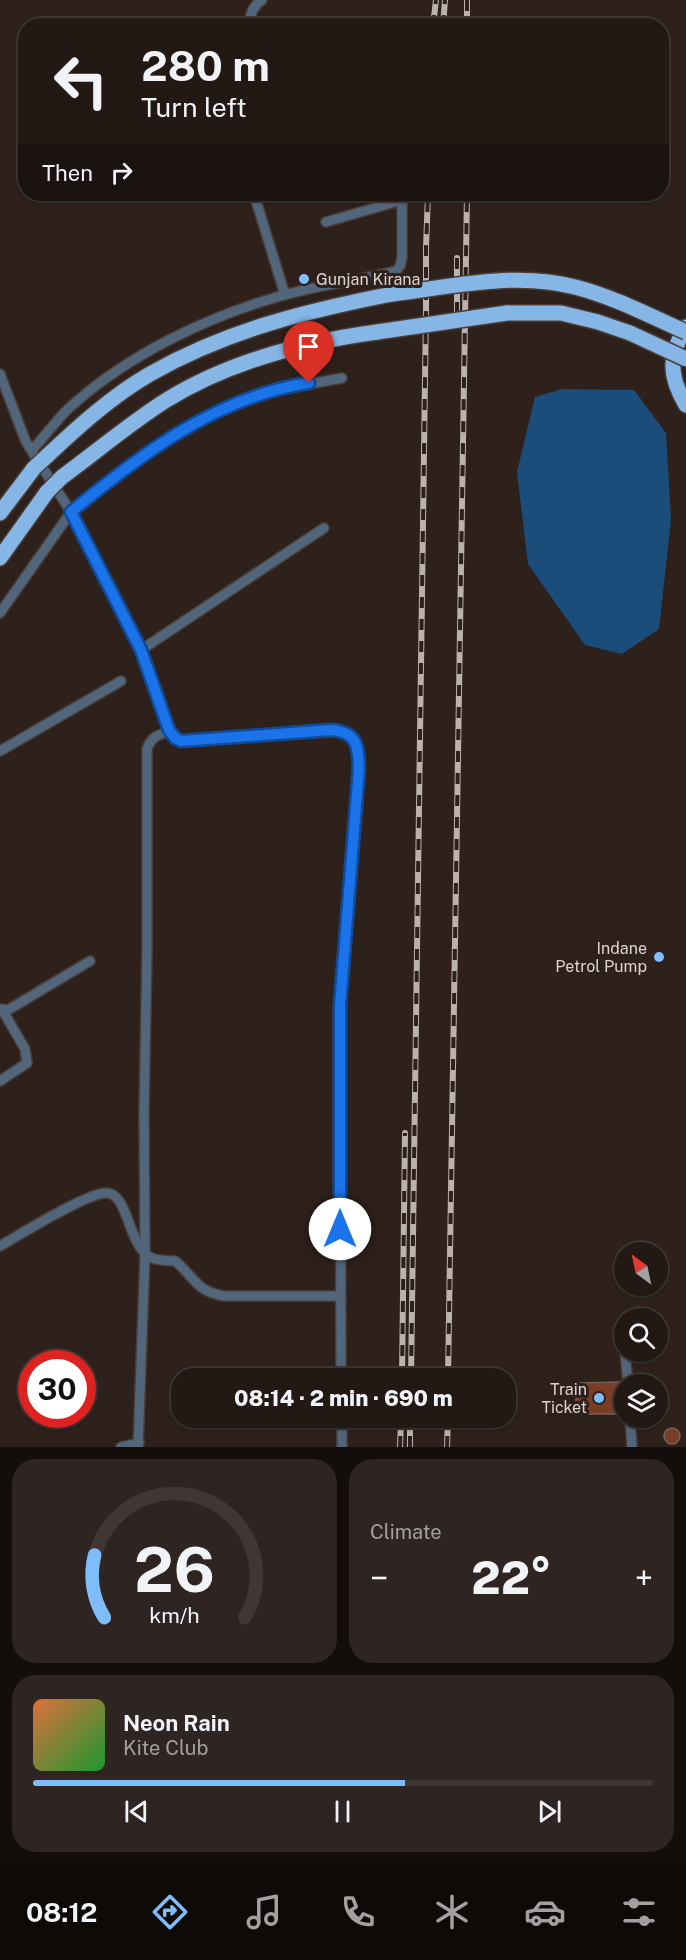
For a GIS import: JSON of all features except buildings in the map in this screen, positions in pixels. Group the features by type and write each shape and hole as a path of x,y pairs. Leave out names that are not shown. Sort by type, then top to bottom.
{"highway":[{"path":"0,513 34,468 86,419 149,375 211,343 268,322 317,309 392,294 527,280 574,286 616,301 686,332"},
{"path":"0,558 47,492 62,477 165,401 226,369 291,348 331,338 507,313 561,313 630,333 686,359"},
{"path":"686,327 676,342 672,358 677,391 686,405"}],"street":[{"path":"251,18 256,4 262,0"},
{"path":"256,201 285,295"},
{"path":"326,222 390,201"},
{"path":"32,450 69,409 120,369 172,339 215,319 285,295 396,272 402,258 402,201"},
{"path":"0,374 4,397 21,431 71,512 141,650 169,730 175,738 181,741 339,731 348,734 358,746 359,768 340,1005 341,1368"},
{"path":"0,613 71,512 142,457 198,422 233,404 265,392 342,378"},
{"path":"141,650 324,528"},
{"path":"0,751 121,681"},
{"path":"121,1447 138,1445 145,1254 147,749 150,741 156,735 169,730"},
{"path":"0,1081 27,1063 25,1048 2,1010 90,961"},
{"path":"0,1246 72,1206 105,1192 113,1194 120,1201 138,1246 145,1254 154,1260 175,1261 197,1285 210,1293 224,1296 340,1296"},
{"path":"342,1428 342,1447"},
{"path":"631,1428 632,1447"}],"water":[{"path":"562,389 634,390 666,433 671,520 659,629 622,654 585,645 528,564 517,472 535,397"}],"railway":[{"path":"434,18 436,0"},
{"path":"444,18 445,0"},
{"path":"467,0 467,18"},
{"path":"411,1368 428,201"},
{"path":"448,1368 467,201"},
{"path":"457,258 457,314"},
{"path":"402,1368 405,1133"},
{"path":"400,1447 401,1428"},
{"path":"410,1428 410,1447"},
{"path":"447,1447 448,1428"}],"place":[{"name":"Gunjan Kirana","path":"304,279"},
{"name":"Indane Petrol Pump","path":"659,957"},
{"name":"Train Ticket","path":"599,1398"}],"route":[{"path":"309,383 265,392 233,404 198,422 142,457 71,512 141,650 169,730 175,738 181,741 331,730 348,734 358,746 359,768 340,1005 340,1229"}]}
